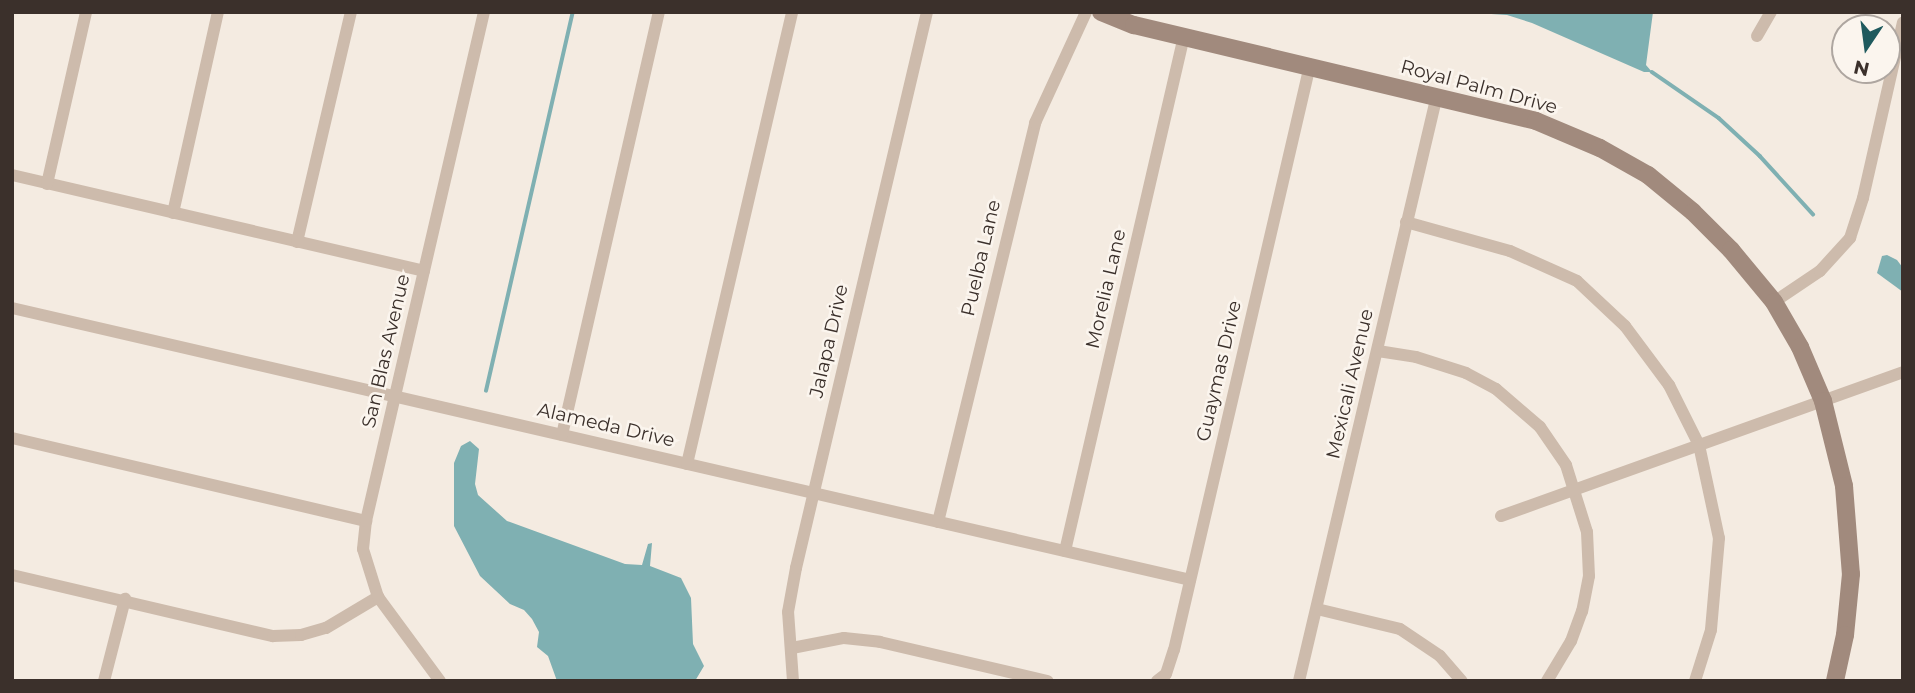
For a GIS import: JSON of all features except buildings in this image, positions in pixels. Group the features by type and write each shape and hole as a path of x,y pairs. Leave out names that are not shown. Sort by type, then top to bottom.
{"street":[{"path":"47,184 86,12"},
{"path":"173,213 218,12"},
{"path":"298,242 351,12"},
{"name":"San Blas Avenue","path":"440,681 378,597 363,549 366,521 484,12"},
{"path":"562,435 659,12"},
{"path":"687,464 792,12"},
{"name":"Jalapa Drive","path":"793,681 788,612 926,12"},
{"name":"Puelba Lane","path":"939,522 1034,123 1086,12"},
{"name":"Royal Palm Drive","path":"1101,12 1134,24 1536,121 1600,148 1648,176 1693,212 1731,250 1774,302 1800,347 1823,401 1844,486 1851,574 1845,635 1835,681"},
{"path":"1757,36 1771,12"},
{"path":"1774,302 1820,271 1850,238 1863,198 1903,22"},
{"name":"Morelia Lane","path":"1065,551 1184,36"},
{"name":"Guaymas Drive","path":"1157,681 1166,674 1174,650 1310,65"},
{"name":"Mexicali Avenue","path":"1299,681 1437,95"},
{"path":"12,175 424,271"},
{"path":"1406,222 1510,251 1577,281 1625,326 1662,375 1699,444 1716,519 1718,572 1711,630 1695,681"},
{"name":"Alameda Drive","path":"12,308 1190,580"},
{"path":"1378,351 1416,357 1466,373 1496,389 1540,427 1566,465 1587,532 1589,576 1582,611 1571,641 1547,681"},
{"path":"1502,516 1903,372"},
{"path":"12,438 366,521"},
{"path":"12,575 125,599 274,636 301,635 326,628 378,597"},
{"path":"104,681 125,599"},
{"path":"1317,609 1401,629 1440,656 1462,681"},
{"path":"792,648 844,638 880,642 1048,681"}],"water":[{"path":"1460,12 1653,12 1646,65 1652,72 1644,72 1532,23 1507,15"},
{"path":"1887,255 1897,260 1903,268 1903,292 1877,273 1882,256"},
{"path":"470,441 479,449 475,484 478,495 507,521 625,564 642,565 648,544 652,543 650,566 681,578 691,598 693,644 704,666 695,681 557,681 548,656 537,647 539,632 532,619 524,610 510,604 480,576 454,526 454,463 461,446"}],"waterway":[{"path":"486,391 573,12"},
{"path":"1652,72 1719,118 1760,156 1813,214"}]}
